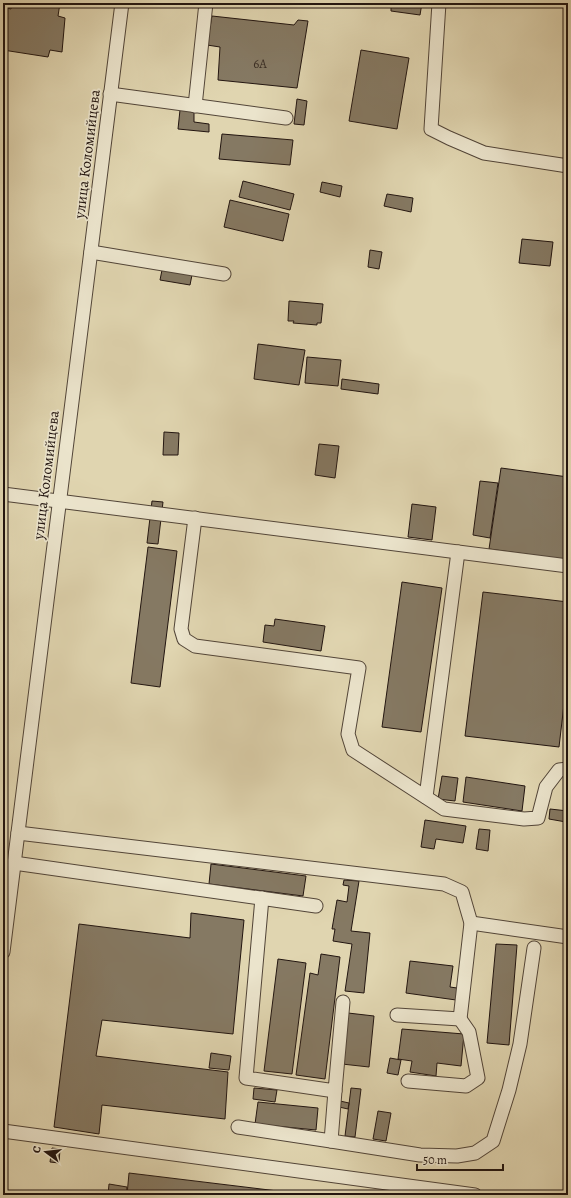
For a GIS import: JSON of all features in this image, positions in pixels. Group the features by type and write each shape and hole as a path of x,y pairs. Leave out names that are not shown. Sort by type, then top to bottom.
{"street":[{"name":"улица Коломийцева","path":"4,944 11,855 18,833 122,3"},
{"path":"195,106 206,3"},
{"path":"439,3 431,129 484,153 568,166"},
{"path":"110,94 286,118"},
{"path":"90,252 224,274"},
{"path":"3,494 568,566"},
{"path":"195,518 181,629 184,639 195,646 359,668 348,734 353,750 444,809 524,819 538,818 546,787 559,770 568,769"},
{"path":"426,797 458,552"},
{"path":"18,833 444,884 462,892 471,923 460,1019 469,1032 478,1078 466,1086 408,1081"},
{"path":"11,855 316,906"},
{"path":"262,898 246,1078 335,1090"},
{"path":"471,923 568,937"},
{"path":"238,1127 420,1155 457,1156 475,1153 493,1141 509,1090 520,1044 534,948"},
{"path":"331,1141 343,1002"},
{"path":"398,1014 460,1019"},
{"path":"3,1131 475,1195"}],"building":[{"path":"12,3 60,3 58,16 65,18 62,52 50,50 48,57 3,50 3,7 11,9"},
{"path":"391,3 422,3 420,15 391,11"},
{"path":"212,16 294,25 298,20 308,21 297,88 218,80 220,47 207,45"},
{"path":"361,50 409,58 397,129 349,121"},
{"path":"297,99 307,101 304,125 294,124"},
{"path":"180,110 194,111 194,122 209,124 209,132 178,129"},
{"path":"222,134 293,140 290,165 219,159"},
{"path":"243,181 294,194 290,210 239,197"},
{"path":"322,182 342,186 340,197 320,192"},
{"path":"387,194 413,198 411,212 384,206"},
{"path":"230,200 289,214 283,241 224,227"},
{"path":"522,239 553,242 550,266 519,263"},
{"path":"370,250 382,252 379,269 368,267"},
{"path":"162,270 192,275 190,285 160,280"},
{"path":"289,301 323,304 321,323 317,323 317,325 293,323 294,321 288,321"},
{"path":"258,344 305,350 299,385 254,379"},
{"path":"307,357 341,360 338,386 305,383"},
{"path":"342,379 379,384 378,394 341,389"},
{"path":"164,432 179,433 178,455 163,455"},
{"path":"319,444 339,446 335,478 315,475"},
{"path":"501,468 568,477 568,560 489,549"},
{"path":"480,481 498,483 490,538 473,535"},
{"path":"152,501 163,502 158,544 147,543"},
{"path":"412,504 436,507 432,540 408,537"},
{"path":"148,547 177,551 160,687 131,683"},
{"path":"402,582 442,588 421,732 382,727"},
{"path":"483,592 568,602 568,670 559,747 465,736"},
{"path":"275,619 325,626 321,651 263,642 265,625 274,626"},
{"path":"442,776 458,778 455,801 438,799"},
{"path":"466,777 525,786 522,811 463,802"},
{"path":"550,809 568,811 566,822 549,819"},
{"path":"425,820 466,826 463,843 436,839 434,849 421,847"},
{"path":"479,829 490,830 488,851 476,849"},
{"path":"211,864 306,876 303,896 209,884"},
{"path":"344,880 359,881 351,931 370,933 364,993 345,991 352,944 333,941 335,929 332,929 337,900 347,902 349,886 343,885"},
{"path":"191,913 244,920 233,1034 102,1020 96,1056 228,1072 225,1119 102,1105 99,1134 54,1127 79,924 190,938"},
{"path":"496,944 517,945 509,1045 487,1043"},
{"path":"321,954 340,957 325,1079 296,1075 310,973 318,975"},
{"path":"278,959 306,963 292,1074 264,1071"},
{"path":"410,961 453,966 450,987 457,988 456,1000 406,993"},
{"path":"348,1013 374,1016 369,1067 342,1064"},
{"path":"402,1029 464,1034 461,1066 437,1063 436,1076 410,1072 412,1061 398,1059"},
{"path":"211,1053 231,1056 229,1070 209,1068"},
{"path":"390,1058 401,1060 398,1075 387,1073"},
{"path":"254,1088 277,1090 275,1102 253,1099"},
{"path":"351,1088 361,1089 355,1137 345,1136"},
{"path":"340,1101 349,1103 348,1109 339,1107"},
{"path":"258,1102 318,1108 316,1130 255,1124"},
{"path":"378,1111 391,1113 386,1141 373,1139"},
{"path":"52,1148 60,1149 59,1163 50,1162"},
{"path":"129,1173 294,1193 294,1195 127,1195"},
{"path":"109,1184 127,1187 126,1195 108,1195"}]}
